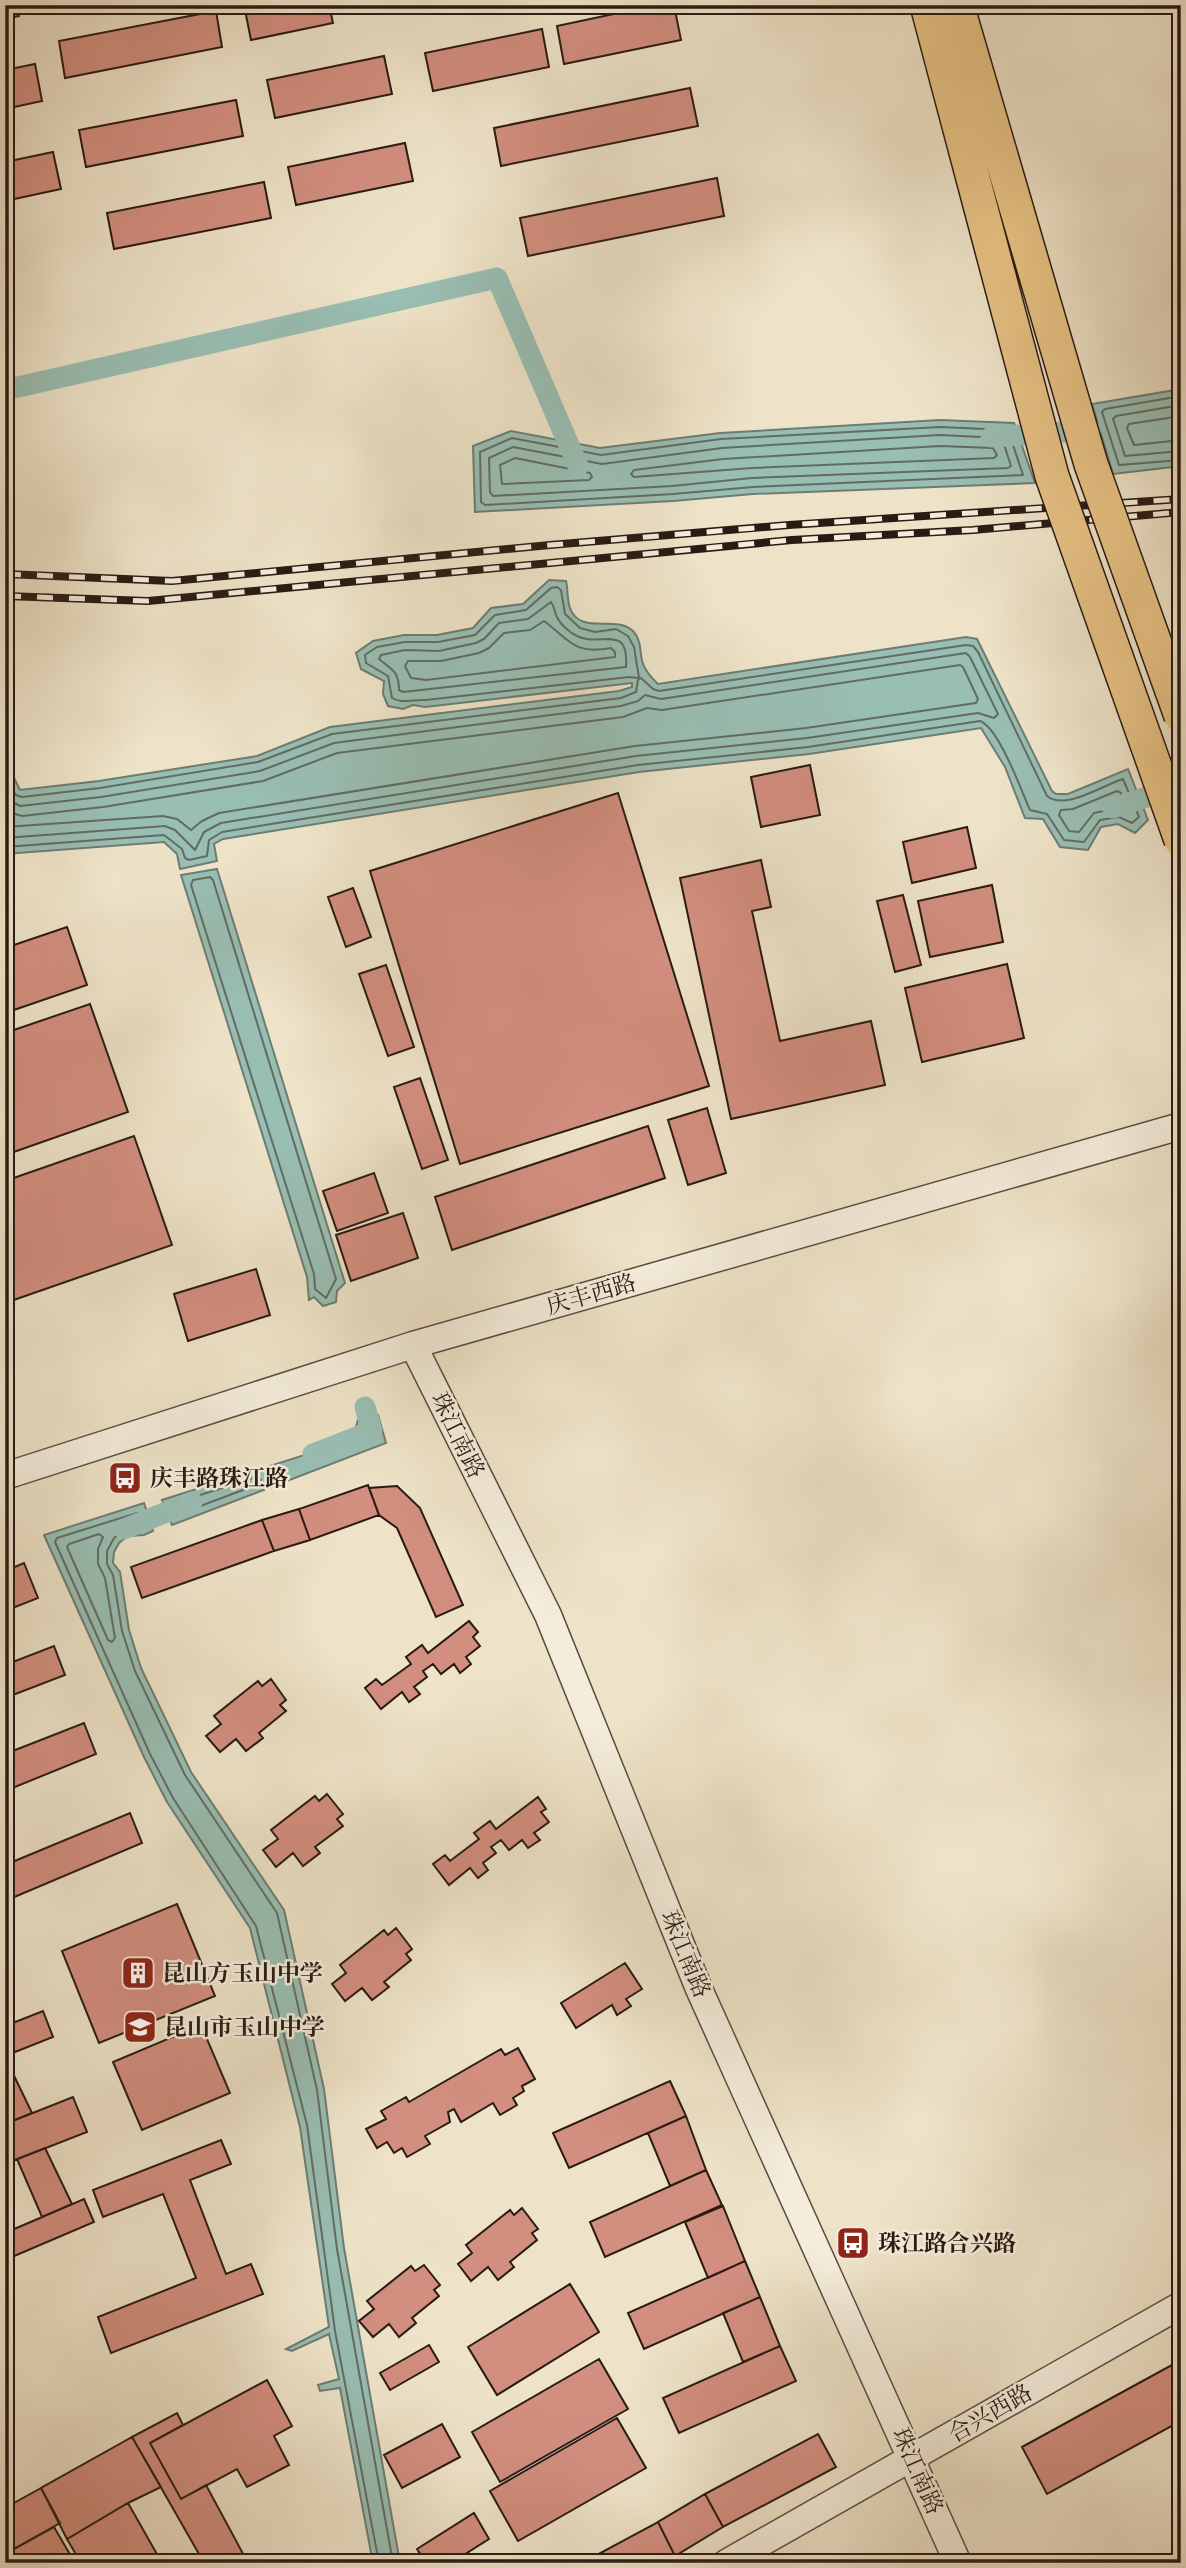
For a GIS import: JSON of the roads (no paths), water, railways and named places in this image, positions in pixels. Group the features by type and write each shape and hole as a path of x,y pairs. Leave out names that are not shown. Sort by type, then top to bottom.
{"main road":[{"path":"927,5 1052,476 1181,840"},
{"path":"957,5 1091,464 1181,716"}],"street":[{"name":"庆丰西路","path":"5,1476 413,1345 1181,1126"},
{"name":"珠江南路","path":"413,1345 548,1615 699,1989 958,2563"},
{"name":"合兴西路","path":"726,2563 1181,2305"}],"water":[{"path":"1181,389 1181,466 1113,474 1092,404"},
{"path":"940,420 1014,423 1035,483 753,494 475,512 473,446 511,431 600,448 720,433"},
{"path":"549,580 566,581 570,608 582,621 617,624 633,631 639,641 645,668 658,684 966,637 977,639 1052,791 1056,794 1068,794 1128,769 1148,820 1135,833 1118,824 1101,827 1088,850 1060,847 1043,819 1025,818 1005,767 981,728 809,754 639,772 223,839 214,844 217,861 180,869 177,854 164,842 5,854 5,785 13,776 20,790 99,781 257,756 330,727 619,691 632,687 632,683 425,707 413,705 403,709 388,706 383,694 384,681 361,669 356,653 373,641 404,635 437,635 473,628 491,608 523,604"},
{"path":"217,869 345,1283 337,1291 336,1302 323,1306 314,1297 309,1300 307,1277 181,875"},
{"path":"378,1415 386,1443 172,1525 162,1500 352,1440 358,1420"},
{"path":"144,1503 153,1531 144,1535 128,1536 119,1543 114,1552 113,1563 120,1572 129,1630 141,1668 191,1772 284,1910 324,2089 344,2248 400,2563 373,2563 340,2388 320,2391 318,2385 339,2379 329,2334 292,2351 286,2349 329,2327 300,2127 250,1928 167,1802 44,1535"}],"waterway":[{"path":"5,390 497,278 578,466"},
{"path":"991,437 1091,430"},
{"path":"1113,808 1181,786"},
{"path":"313,1454 372,1431 365,1407"},
{"path":"124,1529 192,1502"}],"railway":[{"path":"5,574 172,581 789,525 1181,499"},
{"path":"5,596 148,601 792,540 973,530 1181,512"}],"place":[{"name":"庆丰路珠江路","path":"125,1478"},
{"name":"昆山方玉山中学","path":"138,1973"},
{"name":"昆山市玉山中学","path":"140,2027"},
{"name":"珠江路合兴路","path":"853,2243"}]}
